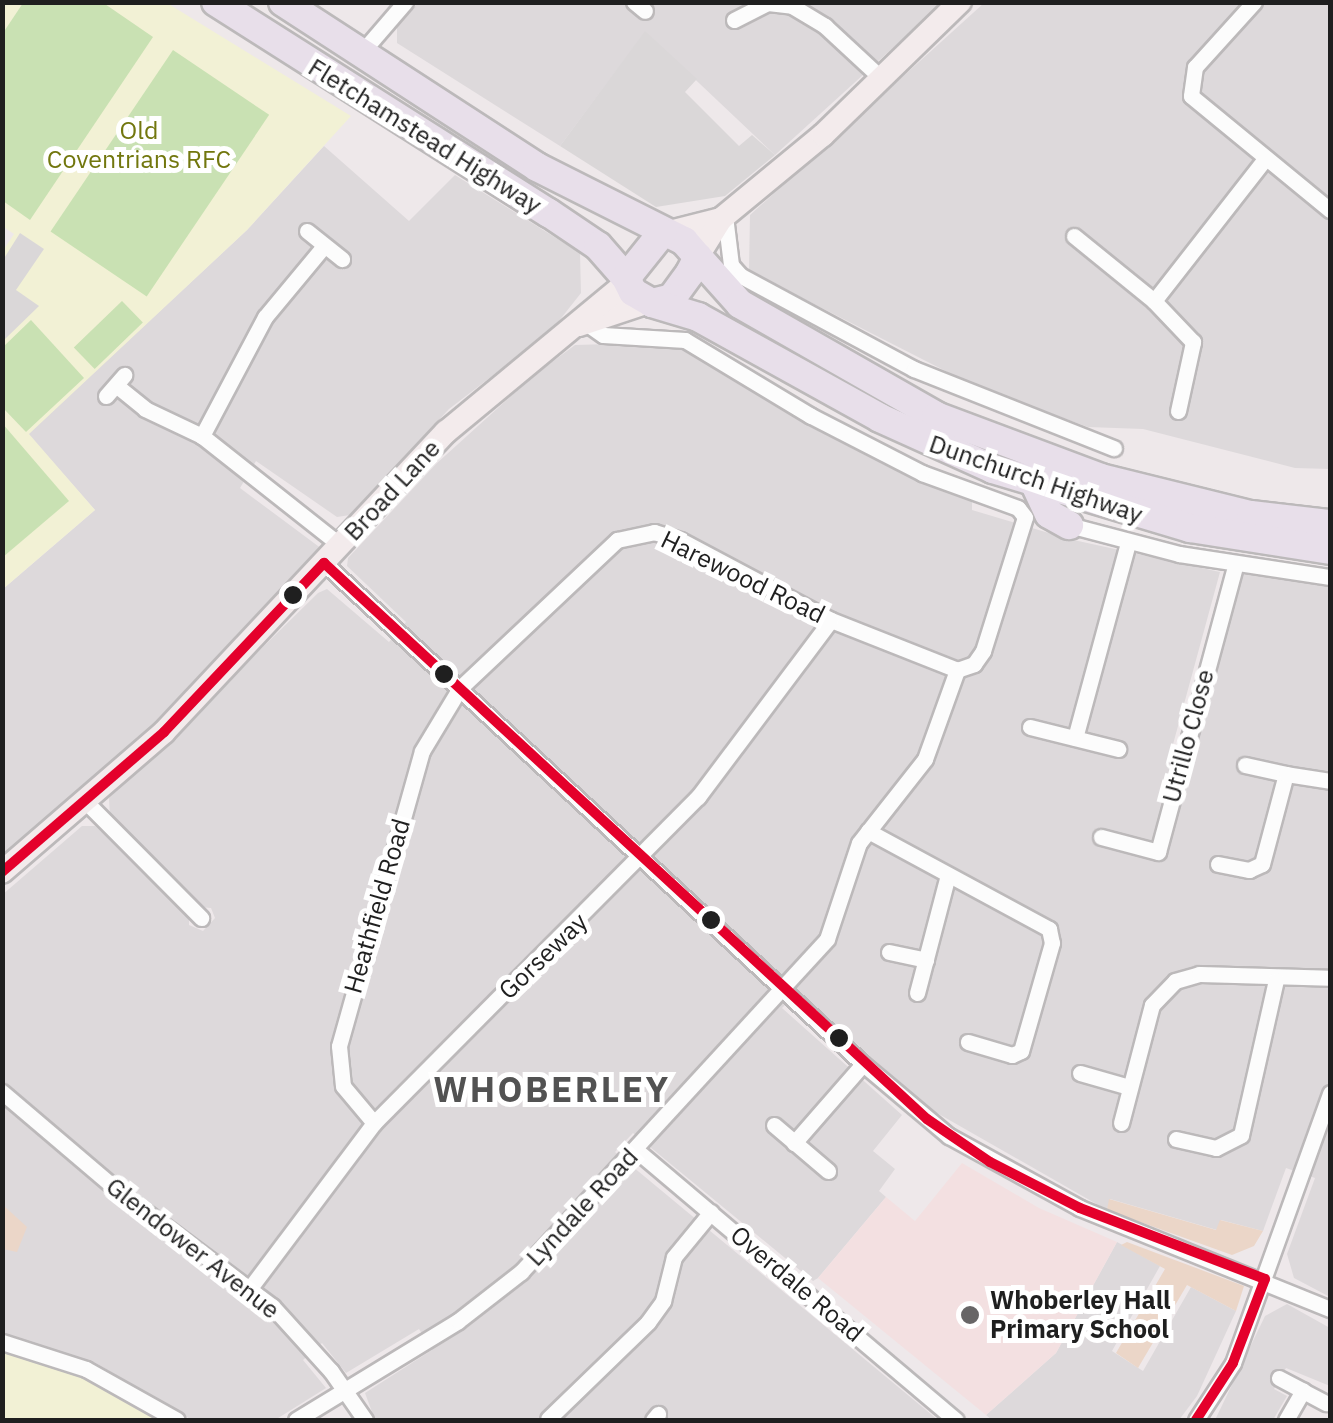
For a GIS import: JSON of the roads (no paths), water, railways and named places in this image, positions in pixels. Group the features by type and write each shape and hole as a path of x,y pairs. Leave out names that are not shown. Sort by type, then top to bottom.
{"highway":[{"name":"Fletchamstead Highway","path":"216,2 598,246 651,303"},
{"name":"Fletchamstead Highway","path":"284,2 537,168 664,233 698,256"},
{"path":"626,280 664,233"},
{"path":"651,303 678,293 698,256"},
{"name":"Dunchurch Highway","path":"698,256 740,304 936,416 1101,478 1251,515 1330,524"},
{"name":"Dunchurch Highway","path":"651,303 698,317 930,444 1034,484 1190,528 1330,550"},
{"path":"1034,484 1050,514 1069,525"}],"street":[{"path":"362,52 405,2"},
{"path":"698,256 723,217 881,78 960,2"},
{"path":"1254,2 1195,67 1189,85 1208,112 1330,210"},
{"path":"734,20 768,3 792,6 825,26 881,78"},
{"path":"1154,301 1265,159"},
{"path":"664,233 723,217"},
{"path":"723,217 731,265 741,276 914,368 1114,448"},
{"path":"307,231 342,259"},
{"path":"1071,233 1154,301 1193,342 1178,411"},
{"path":"202,436 265,317 324,246"},
{"name":"Broad Lane","path":"582,325 590,307 626,280"},
{"name":"Broad Lane","path":"2,872 214,683 446,432 582,325 651,303"},
{"name":"Dunchurch Highway","path":"582,325 603,336 685,340 811,416 922,472 1022,510 1025,517"},
{"path":"116,386 145,409 202,436 332,554 460,688 642,859 863,1064 949,1136 1028,1182 1265,1279 1330,1310"},
{"name":"Lyndale Road","path":"296,1420 458,1322 522,1272 830,934 850,864 868,831 926,758 957,670 974,664 982,651 1025,517"},
{"name":"Dunchurch Highway","path":"1069,525 1128,543 1330,578"},
{"name":"Harewood Road","path":"460,688 605,549 641,532 680,540 831,620 957,670"},
{"path":"1075,738 1128,543"},
{"name":"Utrillo Close","path":"1102,836 1158,852 1236,563"},
{"name":"Gorseway","path":"250,1288 374,1123 642,859 712,780 831,620"},
{"name":"Heathfield Road","path":"374,1123 343,1086 339,1046 418,764 460,688"},
{"path":"1030,728 1118,749"},
{"path":"1245,766 1330,781"},
{"path":"1218,864 1256,870 1262,864 1286,774"},
{"path":"85,802 203,920"},
{"path":"868,831 947,880 1040,920 1052,935 1021,1051 1012,1055 968,1042"},
{"path":"918,993 947,880"},
{"path":"889,952 926,960"},
{"path":"1120,1123 1152,1005 1164,988 1199,974 1276,980 1330,978"},
{"path":"1176,1139 1216,1148 1241,1135 1276,980"},
{"path":"794,1143 863,1064"},
{"path":"1080,1073 1130,1087"},
{"name":"Glendower Avenue","path":"2,1092 123,1196 250,1288 302,1336 365,1420"},
{"path":"1196,1420 1233,1363 1330,1094"},
{"path":"774,1126 828,1171"},
{"name":"Overdale Road","path":"635,1149 956,1420"},
{"path":"548,1419 662,1301 674,1257 711,1212"},
{"path":"2,1342 86,1369 177,1420"},
{"path":"1279,1378 1326,1403"},
{"path":"1286,1420 1303,1391"}],"place":[{"name":"Whoberley Hall Primary School","path":"970,1315"}],"district":[{"name":"WHOBERLEY","path":"552,1089"}],"park label":[{"name":"Old Coventrians RFC","path":"139,146"}]}
